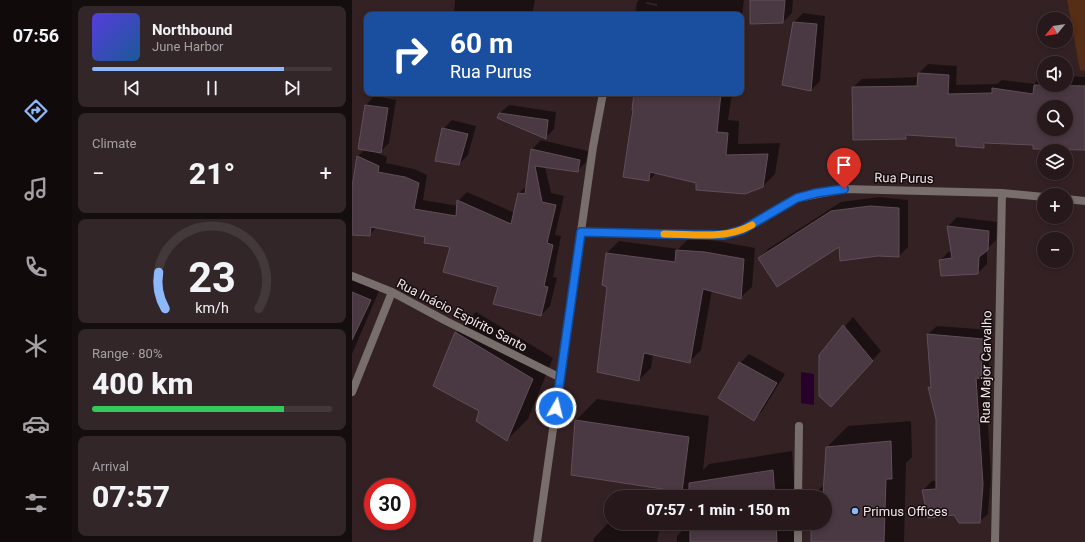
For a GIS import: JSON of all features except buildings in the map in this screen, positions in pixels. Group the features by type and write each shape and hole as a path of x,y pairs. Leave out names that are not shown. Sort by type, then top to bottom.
{"street":[{"path":"537,542 593,147 602,96"},
{"name":"Rua Purus","path":"581,232 724,235 742,230 797,198 816,193 844,189 1002,193 1037,196"},
{"name":"Rua Major Carvalho","path":"995,542 1002,193"},
{"path":"1073,200 1085,201"},
{"name":"Rua Inácio Espírito Santo","path":"352,276 392,292 446,321 561,378"},
{"path":"352,392 392,292"},
{"path":"798,490 799,426"},
{"path":"798,530 798,542"}],"shaded area":[{"path":"1067,0 1085,0 1085,71 1080,70 1073,32 1073,12 1069,12"},
{"path":"801,372 814,374 814,405 801,403"}],"slow traffic":[{"path":"664,234 724,235 742,230 752,225"}],"place":[{"name":"Primus Offices","path":"855,511"}],"route":[{"path":"556,408 581,232 724,235 742,230 797,198 816,193 844,189"}]}
